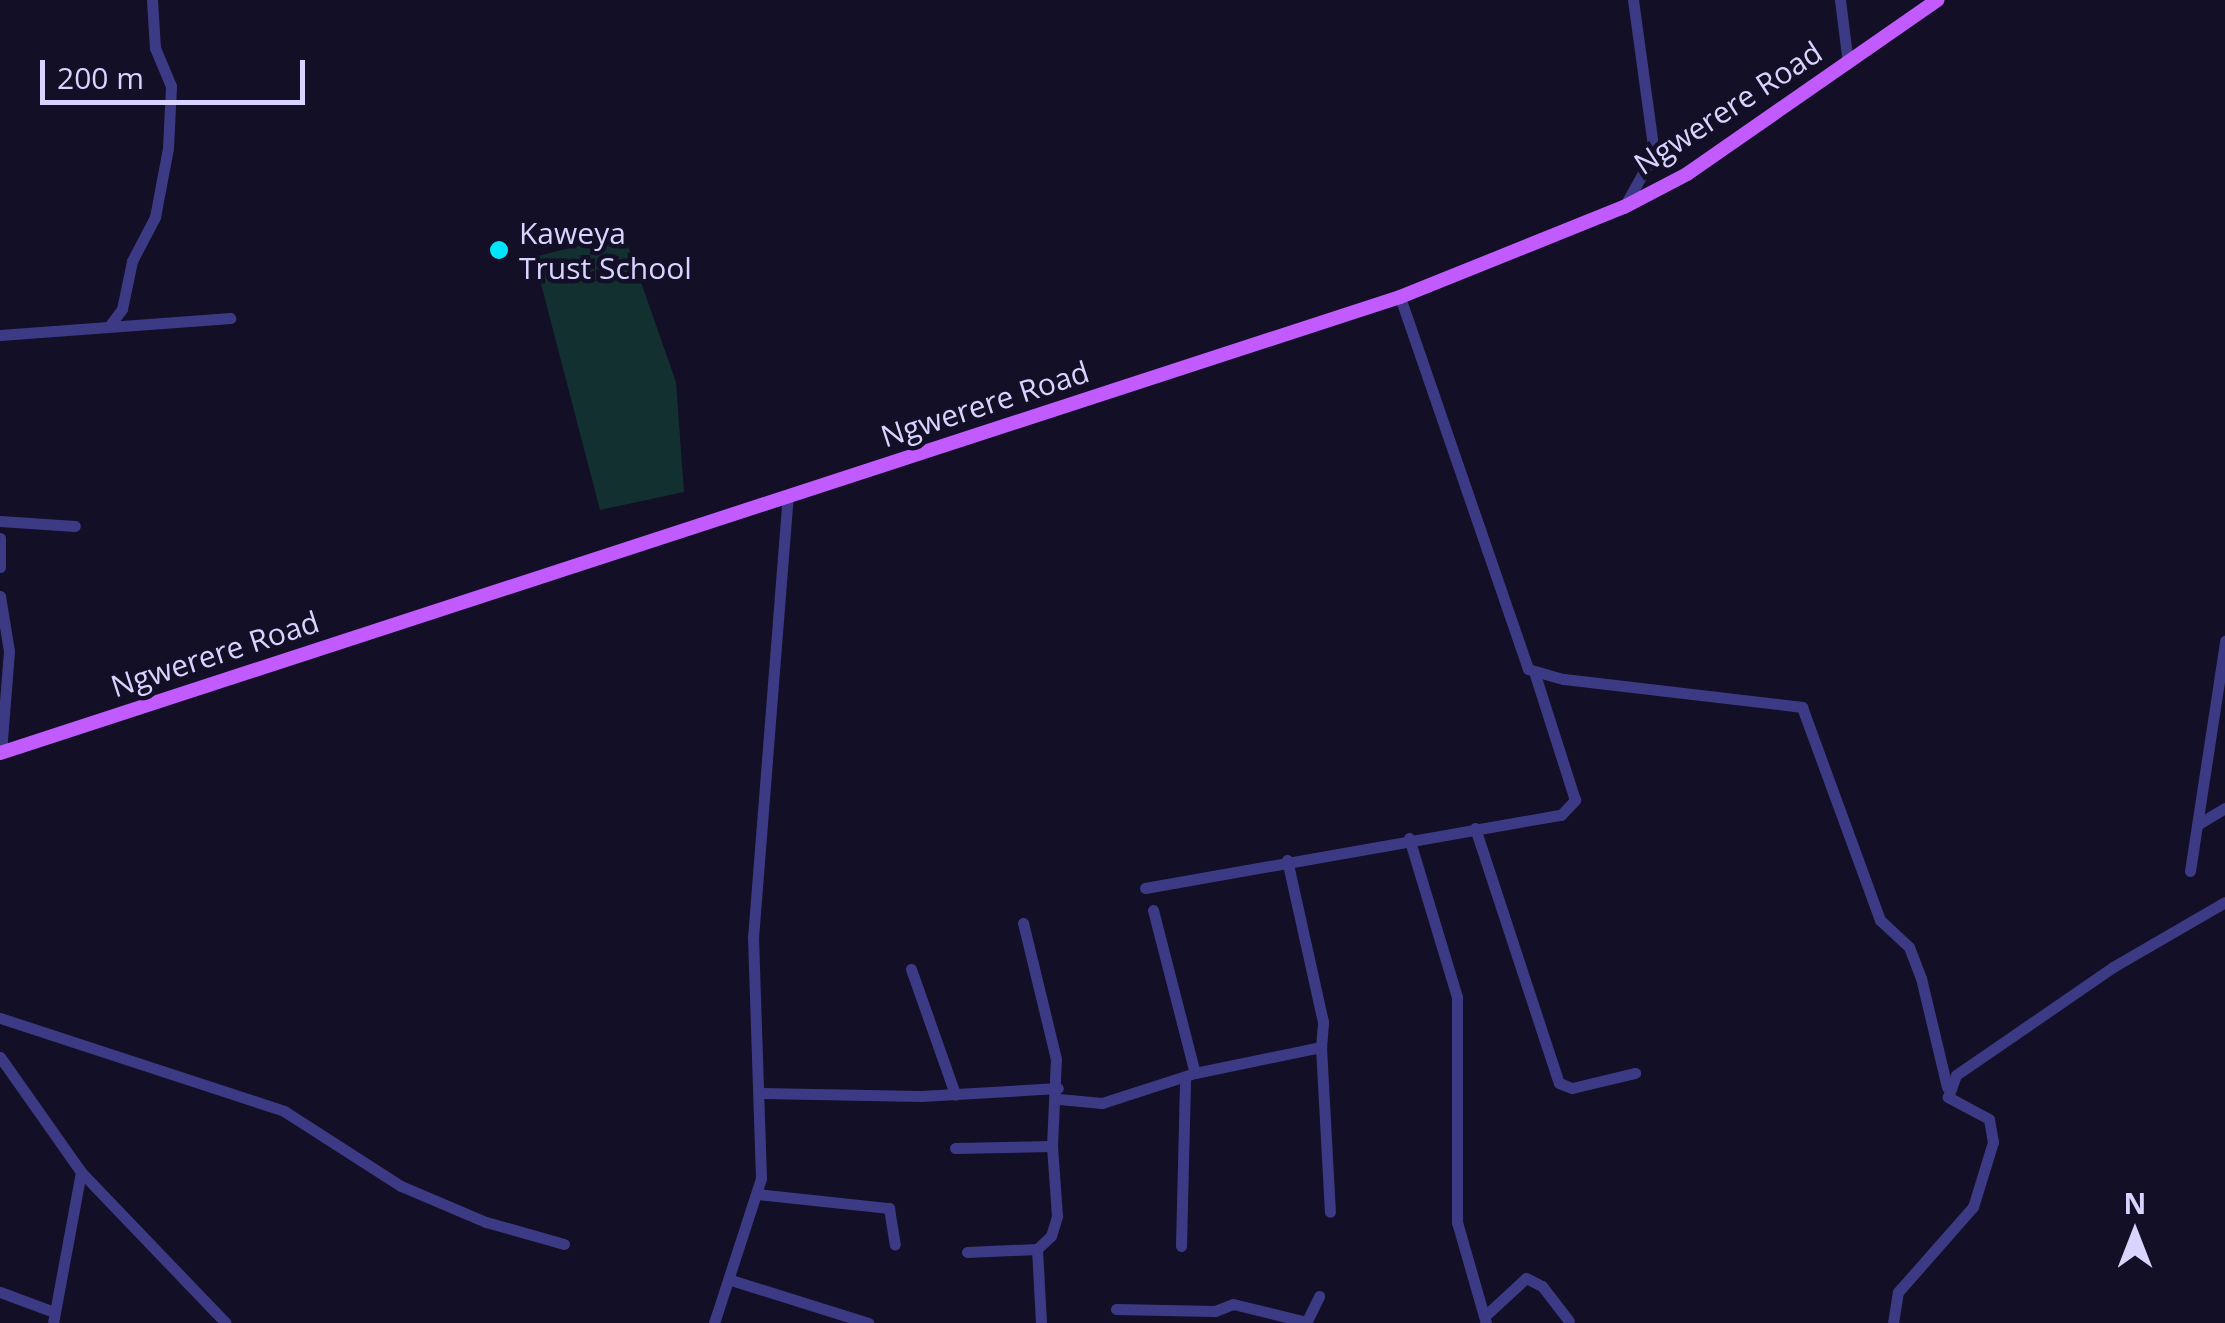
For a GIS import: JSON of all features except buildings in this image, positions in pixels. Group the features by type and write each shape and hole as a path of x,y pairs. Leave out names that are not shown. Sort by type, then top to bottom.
{"main road":[{"name":"Ngwerere Road","path":"1,753 1400,296 1624,207 1687,174 1938,0"}],"street":[{"path":"110,324 122,309 132,261 155,216 168,148 171,86 156,48 152,0"},
{"path":"1624,207 1654,153 1633,0"},
{"path":"1840,0 1848,63"},
{"path":"1144,888 1561,814 1575,800 1535,675 1518,646 1400,296"},
{"path":"0,335 230,318"},
{"path":"714,1323 758,1194 760,1093 753,938 788,498"},
{"path":"0,521 75,526"},
{"path":"0,538 0,568"},
{"path":"0,596 9,651 1,753"},
{"path":"2190,872 2225,641"},
{"path":"1535,675 1802,707 1880,920 1909,947 1921,978 1948,1097 1988,1119 1994,1142 1973,1207 1898,1292 1893,1323"},
{"path":"2200,823 2225,808"},
{"path":"1475,828 1559,1083 1572,1088 1635,1073"},
{"path":"1409,838 1456,997 1457,1222 1486,1319 1526,1278 1542,1286 1569,1321"},
{"path":"1287,860 1323,1022 1330,1212"},
{"path":"1947,1087 2113,967 2225,902"},
{"path":"1152,910 1190,1077 1181,1246"},
{"path":"967,1252 1037,1249 1051,1236 1057,1216 1052,1146 1058,1093 1022,923"},
{"path":"910,969 955,1094"},
{"path":"0,1018 270,1106 401,1186 486,1222 564,1244"},
{"path":"760,1093 1058,1093 1102,1102 1190,1077 1321,1048"},
{"path":"0,1057 81,1172 226,1323"},
{"path":"955,1148 1052,1146"},
{"path":"0,1292 54,1318 81,1172"},
{"path":"758,1194 889,1208 896,1245"},
{"path":"1037,1249 1041,1323"},
{"path":"731,1280 868,1323"},
{"path":"1116,1309 1215,1311 1233,1304 1307,1322 1319,1296"}],"green space":[{"path":"624,234 676,382 684,492 600,510 534,257"}],"place":[{"name":"Kaweya Trust School","path":"499,250"}]}
